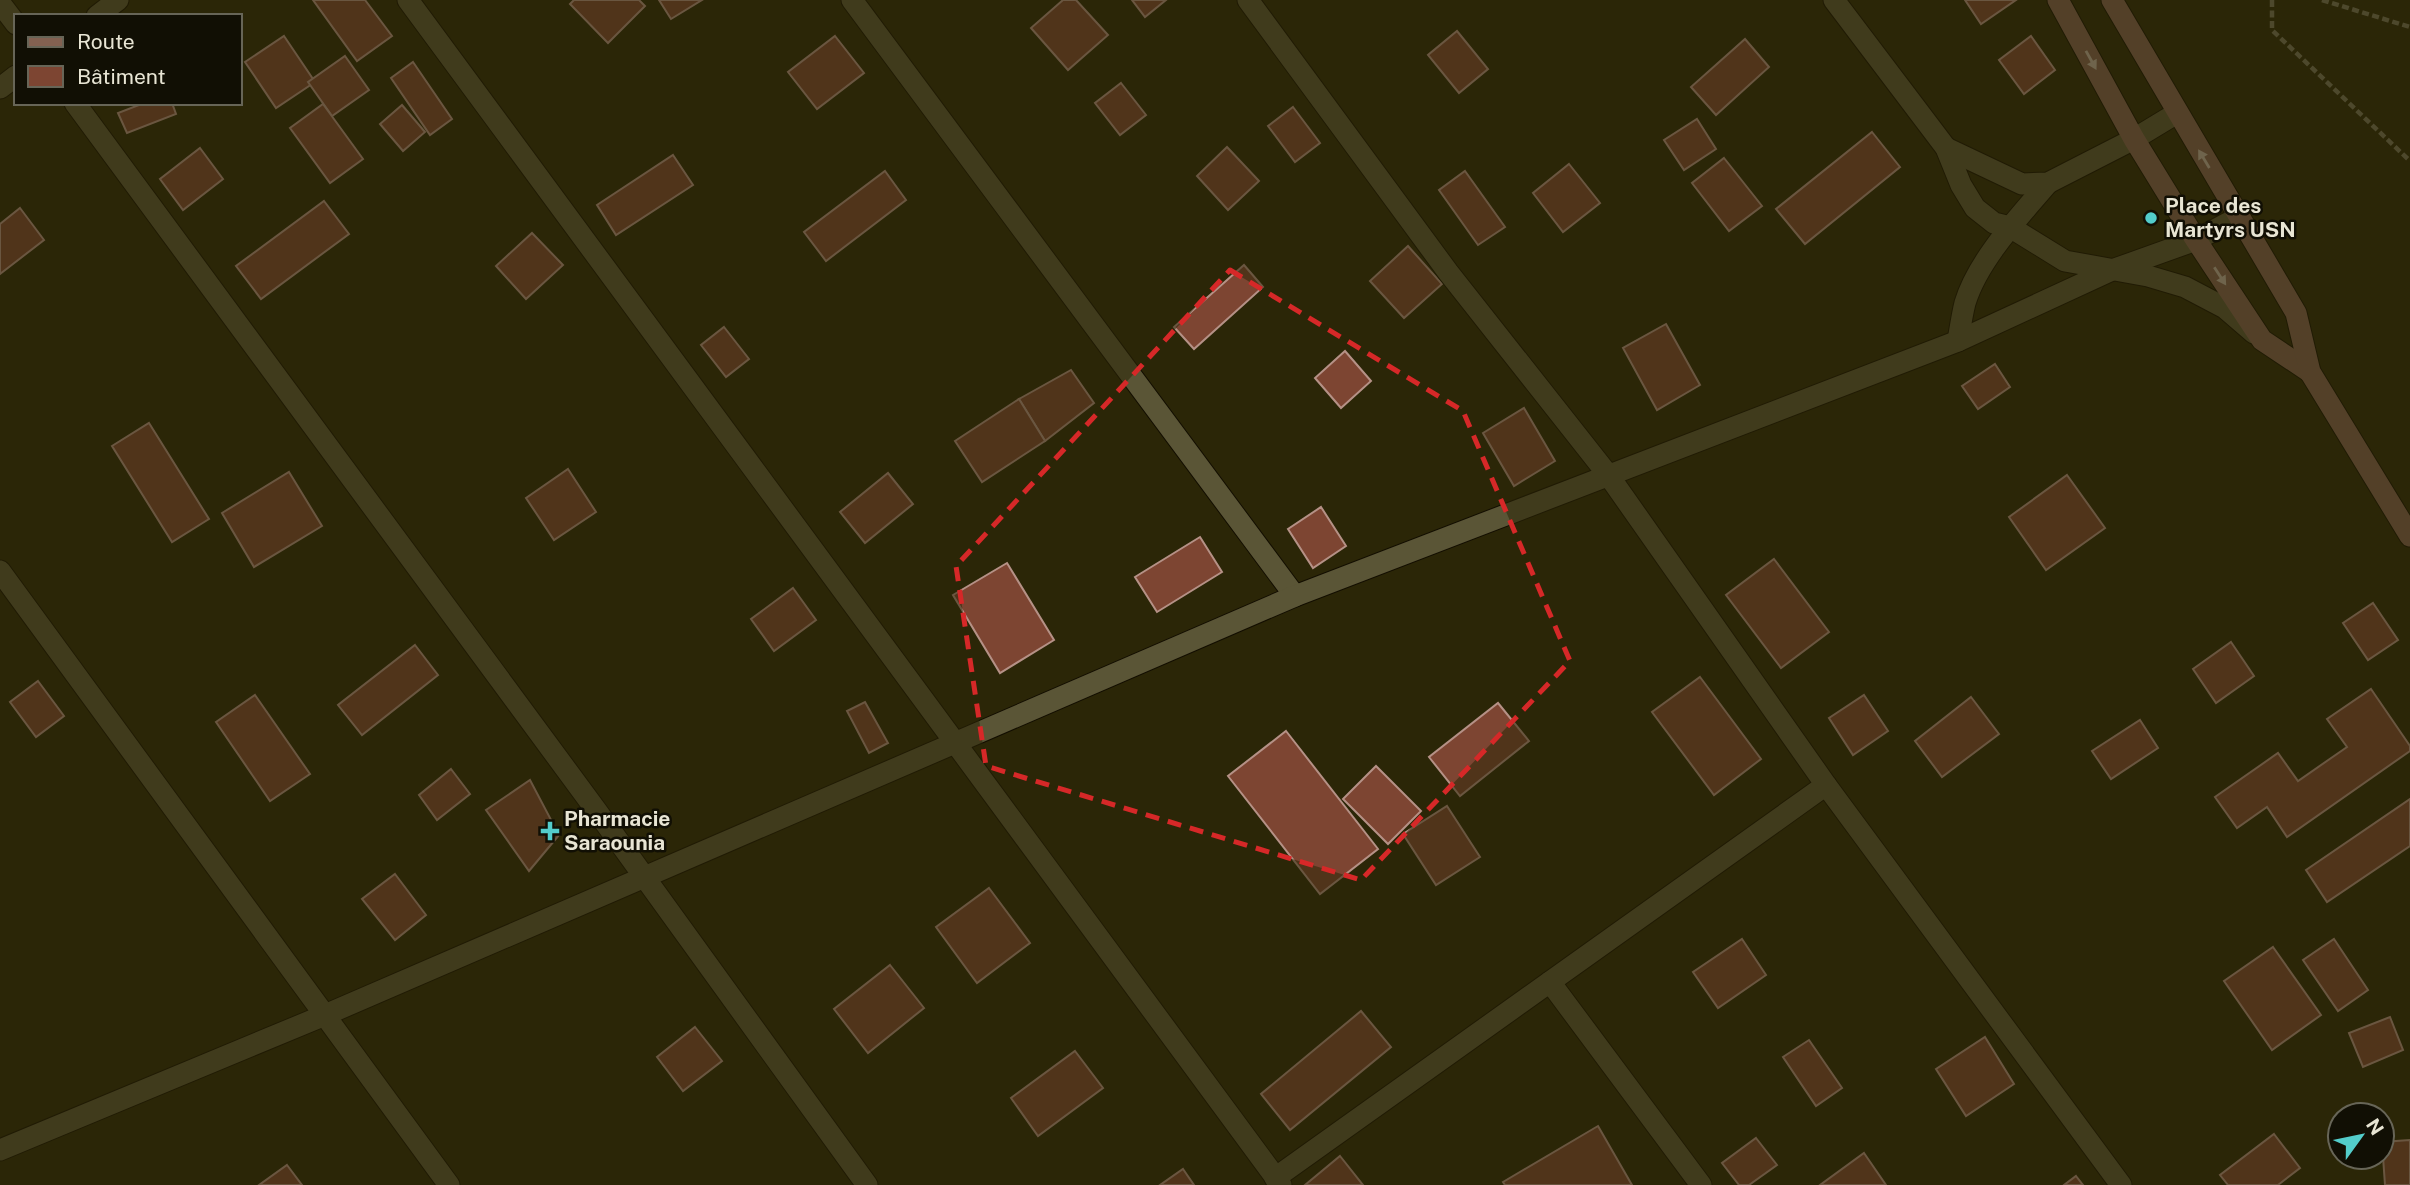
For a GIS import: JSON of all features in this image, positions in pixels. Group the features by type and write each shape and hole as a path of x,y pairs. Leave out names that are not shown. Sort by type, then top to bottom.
{"main road":[{"path":"2058,0 2134,139 2262,340 2310,372"},
{"path":"2112,0 2296,313 2310,372 2410,536"}],"street":[{"path":"100,14 118,0"},
{"path":"408,0 1278,1182 1550,982 1826,785"},
{"path":"852,0 1295,596"},
{"path":"1248,0 1448,272 1609,476 1826,785 2121,1185"},
{"path":"1834,0 1947,148 1961,185 1985,232 1986,263"},
{"path":"0,3 14,21"},
{"path":"76,105 867,1185"},
{"path":"1958,341 1965,302 1986,263 2010,227 2048,183 2134,139 2177,113"},
{"path":"1947,148 2022,184 2048,183"},
{"path":"1975,208 1993,223 2010,227 2065,261 2148,276 2185,287 2225,308 2262,340"},
{"path":"0,1150 325,1015 1295,596 1958,341 2112,270 2196,240 2239,217"},
{"path":"0,570 449,1185"},
{"path":"1550,982 1701,1185"}],"path":[{"path":"2272,0 2272,30 2410,161"},
{"path":"2322,0 2410,27"}],"highlighted area":[{"path":"1230,270 1463,411 1570,661 1361,880 986,766 956,566"}],"building":[{"path":"313,0 365,0 392,36 357,61"},
{"path":"574,0 639,0 645,6 608,43 570,4"},
{"path":"659,0 702,0 671,19"},
{"path":"1063,0 1076,0 1108,35 1068,70 1031,28"},
{"path":"1132,0 1166,0 1145,17"},
{"path":"1965,0 2016,0 1981,24"},
{"path":"1457,31 1488,69 1459,93 1428,55"},
{"path":"284,36 315,82 276,108 245,62"},
{"path":"835,36 864,73 817,109 788,72"},
{"path":"2031,36 2055,70 2024,94 1999,60"},
{"path":"1745,39 1769,67 1716,115 1691,87"},
{"path":"345,56 369,90 332,116 308,82"},
{"path":"413,62 452,119 430,135 391,78"},
{"path":"1121,83 1146,115 1120,135 1095,103"},
{"path":"323,104 363,159 330,183 290,128"},
{"path":"139,105 173,105 176,114 127,133 118,113"},
{"path":"402,105 425,132 403,151 380,124"},
{"path":"1293,107 1320,143 1295,162 1268,126"},
{"path":"1697,119 1716,149 1684,170 1664,140"},
{"path":"1872,132 1900,167 1805,244 1776,209"},
{"path":"1227,147 1259,181 1228,210 1197,176"},
{"path":"200,148 223,179 183,210 160,179"},
{"path":"673,155 693,185 616,235 597,205"},
{"path":"1724,158 1762,206 1729,231 1692,183"},
{"path":"1569,164 1600,203 1563,232 1533,193"},
{"path":"885,171 906,200 826,261 804,232"},
{"path":"1465,171 1505,227 1478,245 1439,190"},
{"path":"324,201 349,234 261,299 236,266"},
{"path":"20,208 44,240 0,274 0,224"},
{"path":"532,233 563,265 526,299 496,266"},
{"path":"1408,246 1442,284 1404,318 1370,281"},
{"path":"1244,265 1263,287 1194,349 1174,327"},
{"path":"1666,324 1700,385 1657,410 1623,348"},
{"path":"724,327 749,359 726,377 701,345"},
{"path":"1345,351 1371,381 1341,408 1315,378"},
{"path":"1995,364 2010,387 1978,409 1962,386"},
{"path":"1071,370 1094,403 1045,441 1019,399"},
{"path":"1019,399 1045,441 982,482 955,441"},
{"path":"1524,408 1555,461 1514,486 1483,433"},
{"path":"149,423 209,519 172,542 112,446"},
{"path":"568,469 596,512 554,540 526,498"},
{"path":"289,472 322,526 254,567 222,513"},
{"path":"888,473 913,504 865,543 840,512"},
{"path":"2067,475 2105,528 2046,570 2009,517"},
{"path":"1321,507 1346,546 1313,568 1288,529"},
{"path":"1200,537 1222,572 1157,612 1135,577"},
{"path":"1774,559 1829,632 1781,668 1726,595"},
{"path":"1007,563 1054,640 1000,673 953,595"},
{"path":"793,588 816,620 774,651 751,619"},
{"path":"2373,603 2398,640 2368,660 2343,623"},
{"path":"2231,642 2254,676 2216,703 2193,669"},
{"path":"415,645 438,675 362,735 338,705"},
{"path":"1700,677 1761,759 1714,795 1652,712"},
{"path":"38,681 64,716 36,737 10,702"},
{"path":"2371,689 2410,746 2410,751 2287,837 2267,807 2237,828 2215,797 2278,753 2298,781 2347,747 2327,719"},
{"path":"255,695 310,774 270,801 216,722"},
{"path":"1864,695 1888,731 1853,755 1829,718"},
{"path":"1971,697 1999,734 1942,777 1915,741"},
{"path":"865,702 888,743 869,753 847,711"},
{"path":"1498,703 1529,741 1460,796 1429,757"},
{"path":"2140,720 2158,748 2111,779 2092,751"},
{"path":"1286,731 1378,849 1320,894 1228,776"},
{"path":"1376,766 1421,811 1388,844 1343,799"},
{"path":"451,769 470,794 437,820 419,795"},
{"path":"530,780 559,835 529,871 486,810"},
{"path":"2410,799 2410,846 2327,902 2306,870"},
{"path":"1447,806 1480,857 1436,885 1403,834"},
{"path":"395,874 426,915 395,940 362,899"},
{"path":"989,888 1030,943 977,983 936,927"},
{"path":"1742,939 1766,975 1718,1008 1693,972"},
{"path":"2334,939 2368,990 2338,1011 2303,960"},
{"path":"2273,947 2321,1015 2272,1050 2224,981"},
{"path":"890,965 924,1008 868,1053 834,1009"},
{"path":"1361,1011 1391,1047 1290,1130 1261,1094"},
{"path":"2390,1017 2403,1050 2363,1067 2349,1033"},
{"path":"695,1027 722,1061 683,1091 657,1057"},
{"path":"1985,1037 2014,1084 1966,1116 1936,1069"},
{"path":"1809,1040 1842,1088 1816,1106 1783,1057"},
{"path":"1075,1051 1103,1088 1038,1136 1011,1098"},
{"path":"1598,1126 1632,1185 1505,1185 1503,1182"},
{"path":"2274,1134 2300,1168 2278,1185 2228,1185 2220,1175"},
{"path":"1756,1138 1777,1165 1749,1185 1739,1185 1722,1163"},
{"path":"2410,1140 2410,1185 2385,1185 2384,1171 2396,1171 2396,1141"},
{"path":"1864,1153 1886,1185 1820,1185"},
{"path":"1340,1156 1363,1185 1305,1185"},
{"path":"287,1165 302,1185 259,1185"},
{"path":"1183,1169 1194,1185 1160,1185"},
{"path":"2076,1176 2083,1185 2064,1185"}],"place":[{"name":"Place des Martyrs USN","path":"2151,218"},
{"name":"Pharmacie Saraounia","path":"550,831"}]}
